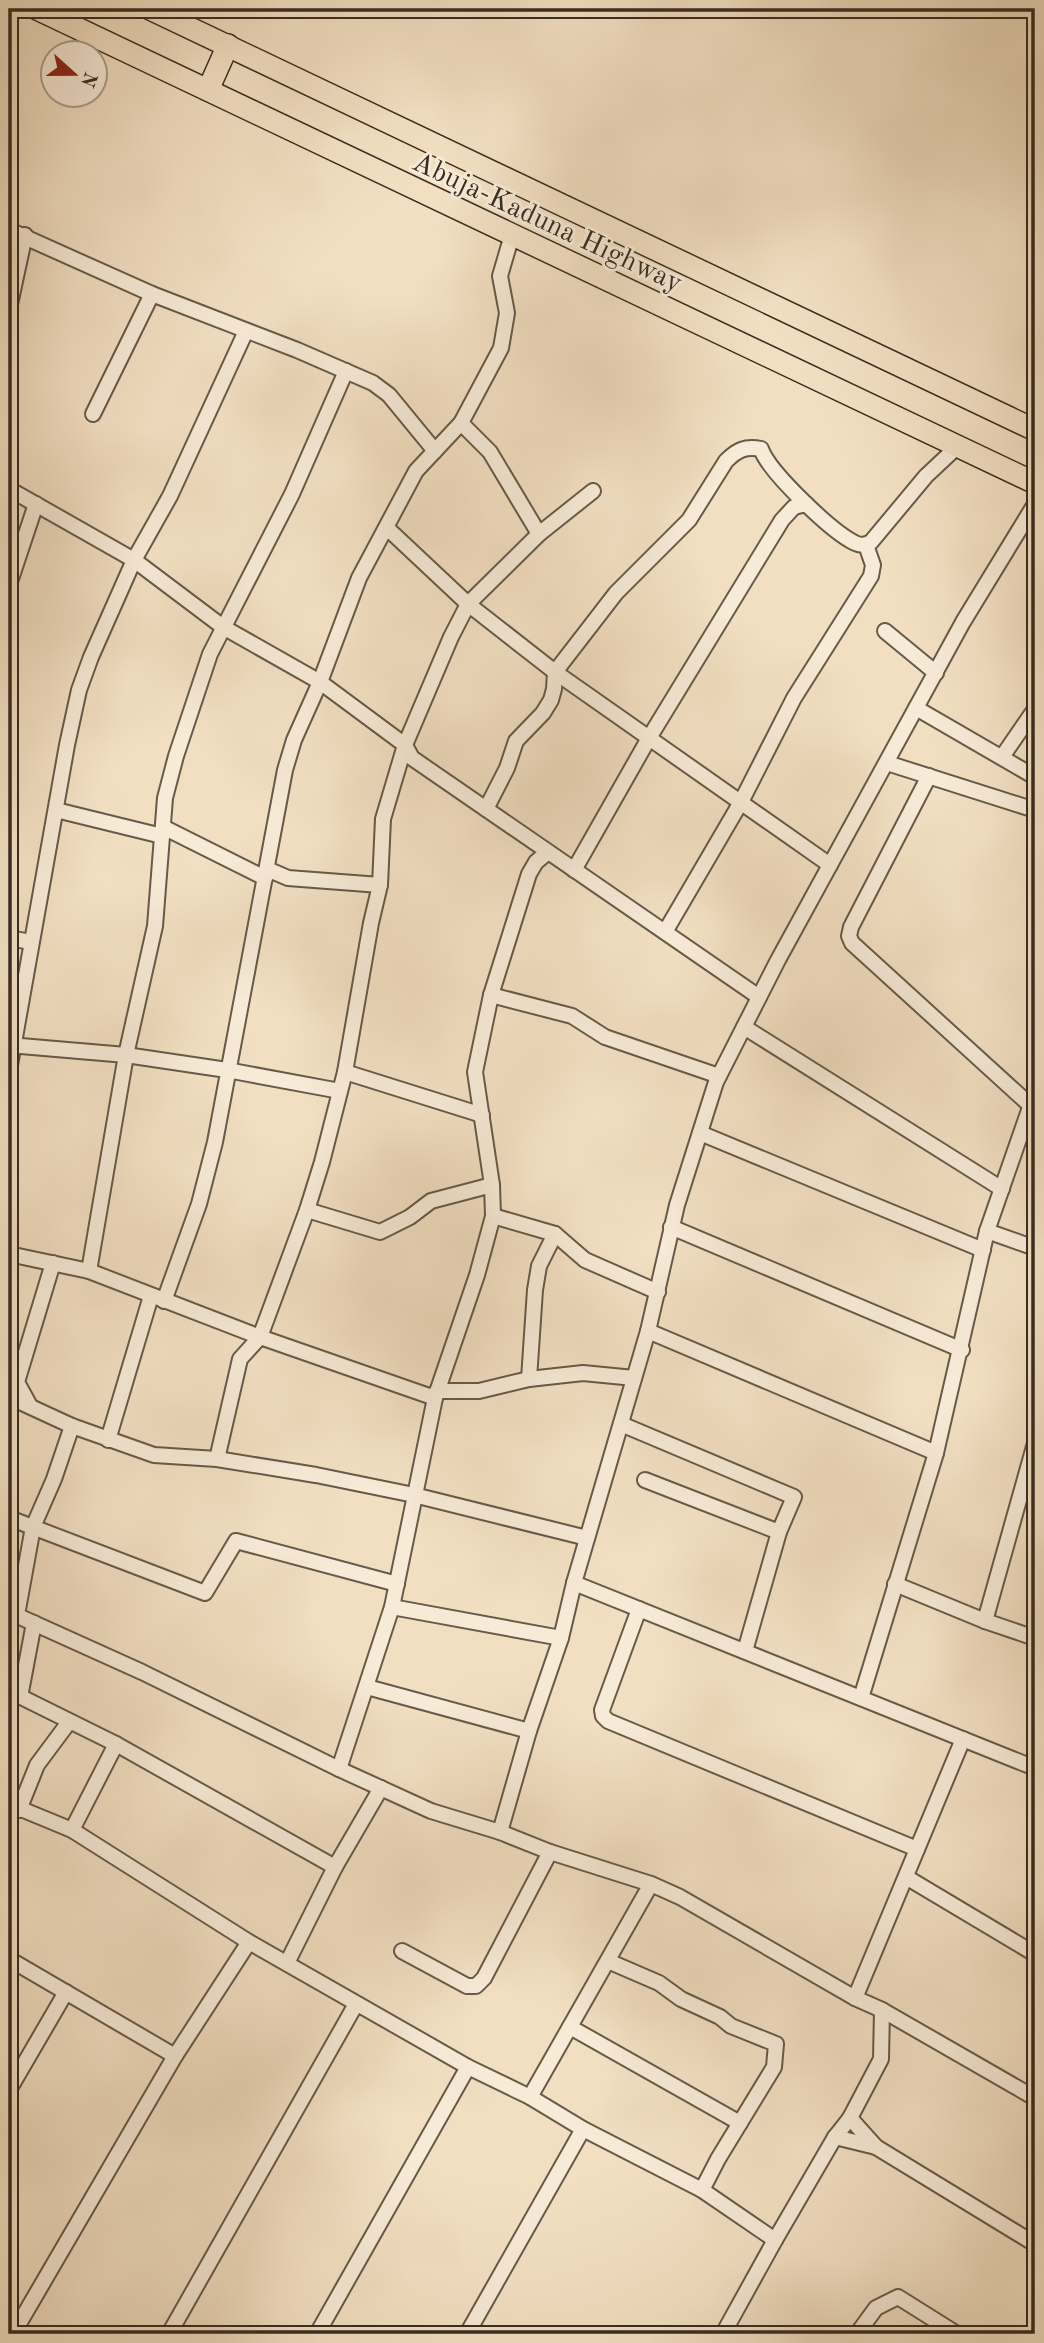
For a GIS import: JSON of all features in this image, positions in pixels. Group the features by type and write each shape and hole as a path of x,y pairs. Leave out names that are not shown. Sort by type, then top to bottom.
{"highway":[{"name":"Abuja-Kaduna Highway","path":"37,9 1035,483"},
{"name":"Abuja-Kaduna Highway","path":"150,9 1035,430"},
{"path":"208,90 228,46"}],"street":[{"path":"9,230 152,293 381,387 435,451"},
{"path":"108,1440 158,1298 199,1204 215,1142 285,770 294,740 320,682 359,578 416,471 461,423 501,348 507,313 500,276 512,234"},
{"path":"9,310 25,236"},
{"path":"93,414 152,293"},
{"path":"9,1070 11,1045 79,690 90,657 134,560 170,496 246,331"},
{"path":"89,1271 126,1055 155,926 165,797 176,756 210,654 292,494 346,371"},
{"path":"461,423 490,452 539,534"},
{"path":"486,809 507,768 516,741 543,713 551,700 555,671 616,593 689,520 726,461 734,453 742,448 761,449 766,462 806,504 853,542 866,545 926,476 958,446"},
{"path":"9,489 134,560 223,627 320,682 405,745 412,758 759,997"},
{"path":"216,1459 240,1359 260,1337 307,1210 341,1091 380,885 383,819 405,745 468,604 539,534 593,491"},
{"path":"9,585 36,504"},
{"path":"574,870 649,738 782,520 794,507 806,504"},
{"path":"500,1832 529,1731 561,1638 574,1583 649,1331 671,1227 719,1076 759,997 963,622 1035,504"},
{"path":"387,528 468,604 555,671 830,865"},
{"path":"665,932 741,802 794,698 871,576 873,565 866,545"},
{"path":"885,631 936,673"},
{"path":"916,708 1035,777"},
{"path":"1002,757 1035,709"},
{"path":"887,763 1035,810"},
{"path":"861,1698 936,1453 988,1231 1033,1099 852,943 849,936 851,927 929,776"},
{"path":"56,810 163,831 266,873 288,878 380,885"},
{"path":"339,1769 392,1607 436,1395 477,1275 493,1216 492,1185 475,1072 491,995 528,874 548,852"},
{"path":"9,938 31,942"},
{"path":"491,995 572,1016 605,1037 719,1076"},
{"path":"744,1027 1002,1189"},
{"path":"11,1045 126,1055 341,1091"},
{"path":"345,1072 482,1115"},
{"path":"700,1133 983,1250"},
{"path":"307,1210 380,1232 410,1217 431,1201 492,1185"},
{"path":"493,1216 555,1234 585,1260 658,1292"},
{"path":"671,1227 962,1350"},
{"path":"988,1231 1035,1248"},
{"path":"529,1379 539,1266 555,1234"},
{"path":"9,1254 89,1271 260,1337 436,1395 479,1391 529,1379 583,1373 634,1378"},
{"path":"29,1404 13,1384 53,1263"},
{"path":"649,1331 936,1453"},
{"path":"9,1397 72,1426 154,1455 216,1459 316,1475 414,1495 587,1538"},
{"path":"621,1424 794,1497 779,1532 745,1651"},
{"path":"72,1426 54,1479 33,1527 13,1614 142,1672 431,1811 652,1884 680,1897 1035,2098"},
{"path":"985,1621 1035,1443"},
{"path":"645,1480 779,1532"},
{"path":"9,1518 205,1593 236,1541 397,1584"},
{"path":"574,1583 1035,1768"},
{"path":"895,1584 985,1621 1035,1638"},
{"path":"392,1607 561,1638"},
{"path":"639,1609 602,1710 608,1721 917,1849"},
{"path":"34,1623 14,1694 116,1744 335,1867"},
{"path":"367,1687 529,1731"},
{"path":"69,1722 37,1765 13,1810 72,1830 249,1942 468,2067 530,2097 583,2129 702,2190 775,2239"},
{"path":"855,1998 963,1739"},
{"path":"72,1830 116,1744"},
{"path":"287,1963 335,1867 381,1788"},
{"path":"402,1951 467,1986 476,1986 484,1978 550,1852"},
{"path":"906,1877 1035,1954"},
{"path":"530,2097 652,1884"},
{"path":"13,2334 175,2056 249,1942"},
{"path":"9,1959 175,2056"},
{"path":"608,1961 659,1983 681,1999 720,2017 731,2026 776,2044 774,2067 702,2190"},
{"path":"9,2090 66,1992"},
{"path":"169,2334 356,2004"},
{"path":"723,2334 775,2239 835,2137 850,2118 881,2059 882,2010"},
{"path":"570,2027 740,2123"},
{"path":"317,2334 468,2067"},
{"path":"850,2118 876,2147 1035,2244"},
{"path":"467,2334 583,2129"},
{"path":"835,2137 876,2147"},
{"path":"857,2334 876,2308 898,2297 957,2334"}]}
